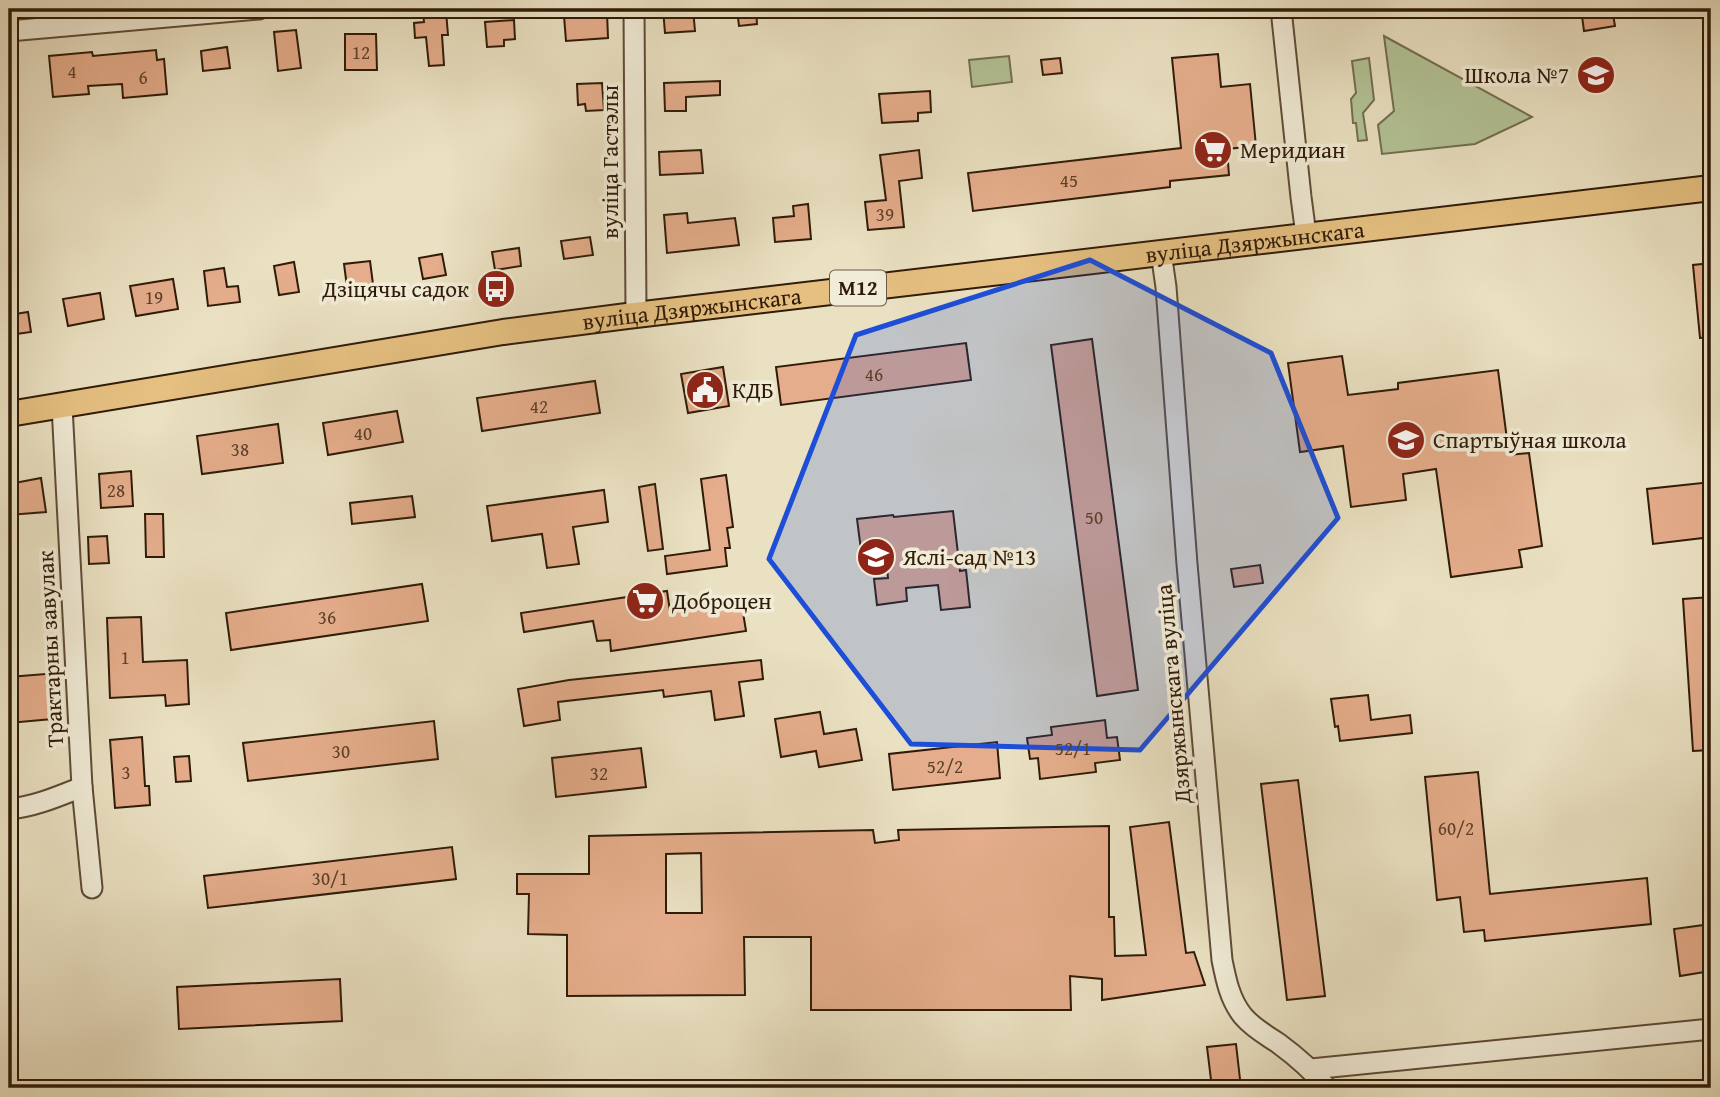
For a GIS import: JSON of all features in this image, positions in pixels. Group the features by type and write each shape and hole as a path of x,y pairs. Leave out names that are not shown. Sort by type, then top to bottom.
{"main road":[{"name":"вуліца Дзяржынскага","path":"9,414 503,332 636,314 1711,188"}],"street":[{"path":"9,31 259,9"},
{"name":"вуліца Гастэлы","path":"634,9 636,314"},
{"path":"1281,9 1306,235"},
{"name":"Дзяржынскага вуліца","path":"1161,252 1222,960 1228,991 1242,1016 1256,1030 1277,1042 1311,1069 1327,1088"},
{"name":"Трактарны завулак","path":"61,406 82,787 92,888"},
{"path":"9,809 53,799 82,787"},
{"path":"1311,1069 1711,1029"}],"highlighted area":[{"path":"1090,260 1271,353 1338,518 1140,750 911,744 769,559 856,335"}],"green space":[{"path":"1384,36 1532,117 1475,144 1382,154 1378,125 1394,111"},
{"path":"1009,56 1012,82 972,87 969,60"},
{"path":"1369,58 1374,100 1363,113 1367,140 1358,141 1351,99 1356,93 1352,61"}],"building":[{"path":"569,9 583,9 583,14 607,12 608,38 566,41 564,16 569,16"},
{"path":"663,9 693,9 695,31 665,33"},
{"path":"737,9 756,9 757,24 739,26"},
{"path":"1581,9 1612,9 1615,26 1584,31"},
{"path":"446,11 448,35 442,35 444,65 429,66 426,37 415,38 414,23 424,22 423,13"},
{"path":"514,20 515,39 504,40 504,46 487,47 485,22"},
{"path":"296,30 301,68 278,71 274,32"},
{"path":"345,34 376,34 377,70 345,70"},
{"path":"227,47 230,68 203,71 201,51"},
{"path":"156,50 157,60 164,59 167,94 123,98 122,84 88,86 89,94 53,97 49,56 92,52 93,56"},
{"path":"1218,54 1221,87 1250,84 1256,146 1227,149 1229,175 1170,181 1170,187 973,211 968,173 1181,148 1172,58"},
{"path":"1060,58 1062,73 1043,75 1041,60"},
{"path":"720,81 720,95 686,97 686,111 665,111 664,83"},
{"path":"602,83 604,110 586,111 585,104 578,105 577,84"},
{"path":"930,91 931,112 918,113 918,121 882,123 879,94"},
{"path":"701,150 703,173 660,175 659,152"},
{"path":"919,150 922,178 899,181 904,227 868,230 865,202 886,200 880,155"},
{"path":"808,204 811,239 775,242 773,218 794,216 793,206"},
{"path":"687,213 688,223 735,218 739,245 667,253 664,215"},
{"path":"590,237 593,255 564,259 561,241"},
{"path":"519,248 521,266 495,270 492,252"},
{"path":"442,254 446,275 423,279 419,258"},
{"path":"370,261 373,284 347,287 344,264"},
{"path":"294,262 299,292 279,295 274,266"},
{"path":"1711,263 1711,337 1700,338 1693,265"},
{"path":"224,268 227,287 238,286 240,302 208,306 204,271"},
{"path":"173,279 178,309 136,316 130,286"},
{"path":"100,293 104,319 68,326 63,299"},
{"path":"28,312 31,332 9,335 9,315"},
{"path":"1092,339 1138,690 1097,696 1051,345"},
{"path":"966,343 971,380 781,405 776,367"},
{"path":"1342,356 1348,395 1398,389 1398,383 1498,370 1509,455 1529,453 1542,546 1519,550 1522,567 1451,577 1436,469 1403,474 1406,500 1351,507 1343,446 1300,452 1288,363"},
{"name":"КДБ","path":"723,367 729,406 688,413 681,374"},
{"path":"595,381 600,413 482,431 477,398"},
{"path":"397,411 403,442 328,455 323,423"},
{"path":"278,424 283,463 202,474 197,436"},
{"path":"131,471 133,506 101,508 99,474"},
{"path":"726,475 733,527 727,528 730,548 725,548 727,566 667,574 665,556 710,550 701,479"},
{"path":"41,478 46,512 9,515 9,484"},
{"path":"1711,482 1711,537 1653,544 1647,489"},
{"path":"655,484 663,549 648,551 639,487"},
{"path":"604,490 608,522 573,527 579,564 547,568 542,534 492,541 487,506"},
{"path":"412,496 415,517 352,524 350,503"},
{"path":"953,511 960,571 966,570 970,607 941,610 938,585 906,588 907,601 877,605 874,579 888,578 885,548 861,550 857,519"},
{"path":"145,514 163,514 164,557 146,557"},
{"path":"107,536 109,563 89,564 88,537"},
{"path":"1260,565 1263,583 1234,587 1231,569"},
{"path":"422,584 428,621 231,650 226,613"},
{"path":"667,591 670,611 741,600 746,631 611,651 610,640 597,641 593,621 524,632 521,613"},
{"path":"1711,597 1711,750 1693,751 1683,599"},
{"path":"141,617 143,662 187,660 189,704 166,706 165,695 110,698 107,618"},
{"path":"761,660 763,679 739,682 744,716 715,720 711,691 664,697 663,690 558,702 560,720 524,726 518,689 569,680"},
{"path":"58,673 63,718 9,723 9,677"},
{"path":"1368,695 1371,720 1410,715 1412,733 1340,741 1331,699"},
{"path":"820,712 824,734 856,729 862,760 819,767 816,751 781,757 775,719"},
{"path":"1105,720 1107,738 1117,737 1120,760 1095,763 1096,772 1040,779 1038,758 1030,759 1027,738 1052,735 1051,727"},
{"path":"434,721 438,759 248,781 243,743"},
{"path":"142,737 145,786 149,786 150,805 115,808 110,740"},
{"path":"997,742 1000,778 893,790 889,754"},
{"path":"641,748 646,787 556,797 552,758"},
{"path":"189,756 191,781 176,782 174,757"},
{"path":"1478,772 1490,894 1647,878 1651,924 1485,941 1484,930 1464,932 1460,897 1437,900 1425,777"},
{"path":"1298,780 1325,996 1287,1000 1261,784"},
{"path":"1169,822 1186,953 1194,952 1205,985 1102,1000 1102,979 1070,976 1071,1010 811,1010 811,937 744,937 745,995 567,996 567,935 528,934 529,894 517,894 517,874 589,874 589,836 873,830 875,843 899,840 898,830 1109,826 1109,917 1114,917 1115,956 1146,955 1130,827","holes":["701,853 702,913 666,913 666,854"]},
{"path":"452,847 456,879 208,908 204,876"},
{"path":"1711,924 1711,971 1680,976 1674,929"},
{"path":"340,979 342,1021 179,1029 177,987"},
{"path":"1236,1044 1241,1088 1212,1088 1207,1047"}],"place":[{"name":"Школа №7","path":"1596,75"},
{"name":"Меридиан","path":"1213,150"},
{"name":"Дзіцячы садок","path":"496,289"},
{"name":"КДБ","path":"705,390"},
{"name":"Спартыўная школа","path":"1406,440"},
{"name":"Яслі-сад №13","path":"876,557"},
{"name":"Доброцен","path":"645,601"}]}
